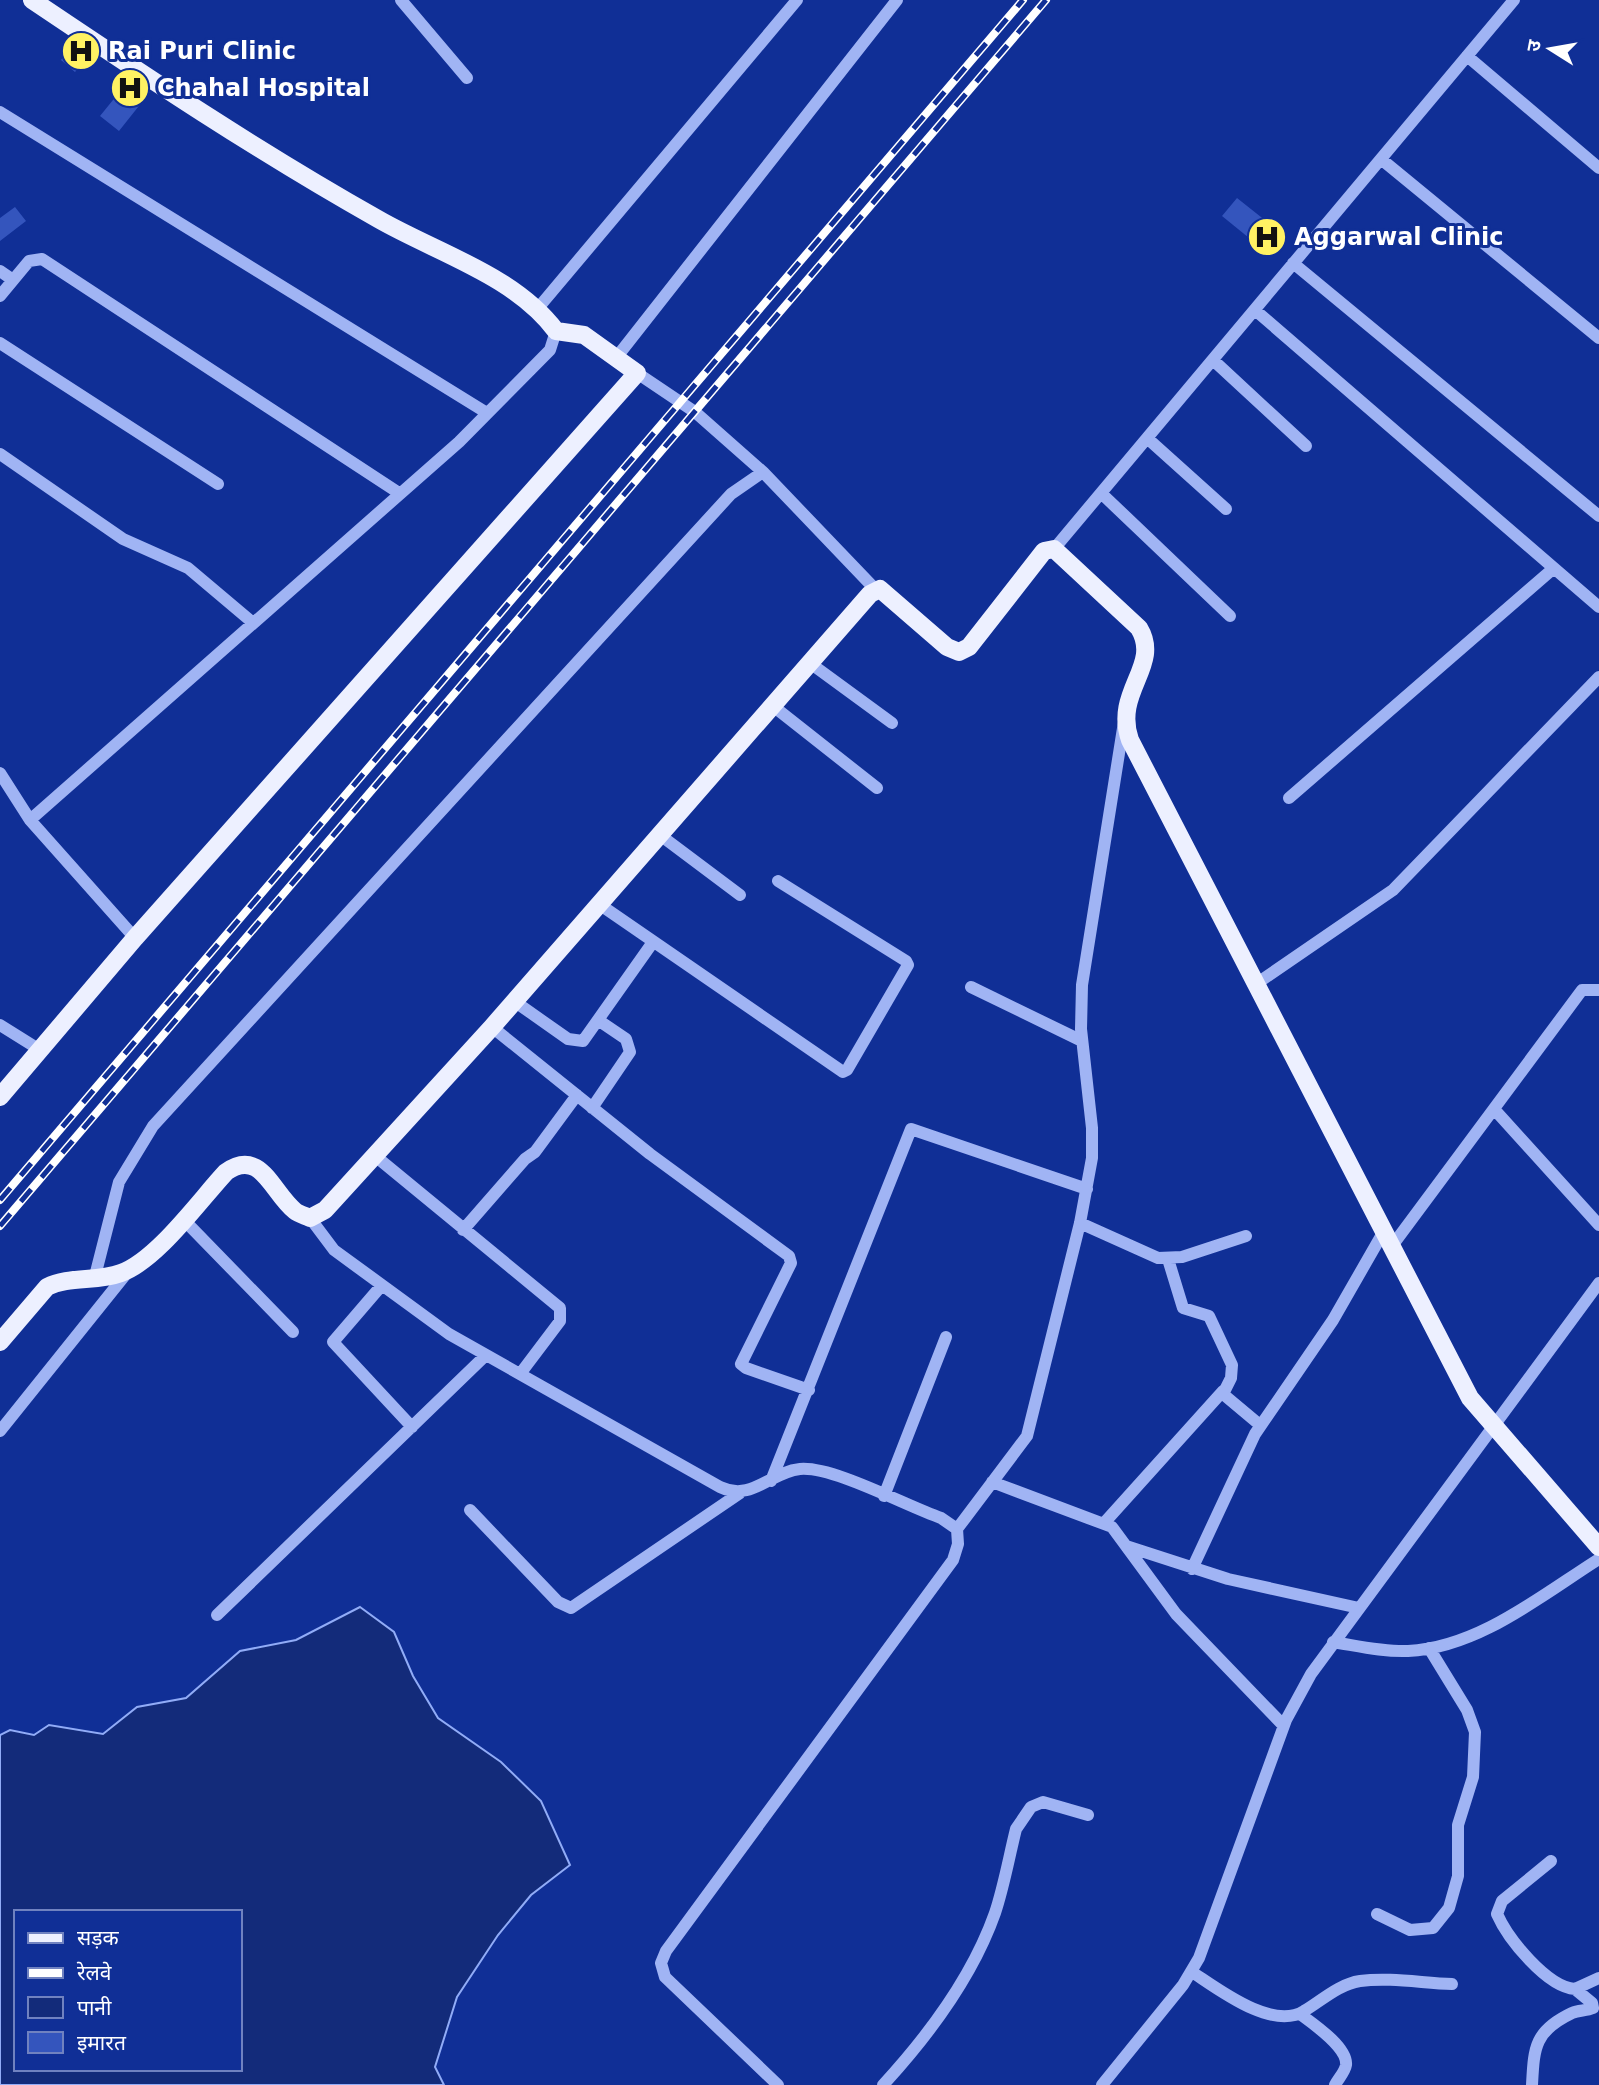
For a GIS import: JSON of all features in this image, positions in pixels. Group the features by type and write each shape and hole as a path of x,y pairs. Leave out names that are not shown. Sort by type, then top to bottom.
{"main road":[{"path":"0,1097 135,938 637,373 583,335 556,331 538,307 498,282 367,212 157,84 32,0"},
{"path":"0,1342 47,1287 56,1282 94,1280 130,1269 147,1260 226,1172 237,1164 258,1168 295,1210 310,1219 325,1210 492,1027 875,589 880,589 947,647 959,652 970,647 1044,551 1054,549 1139,628 1146,639 1147,654 1126,705 1124,722 1130,740 1470,1398 1599,1547"}],"street":[{"path":"401,0 467,78"},
{"path":"538,307 797,0"},
{"path":"617,358 897,0"},
{"path":"1054,549 1514,0"},
{"path":"1467,56 1599,168"},
{"path":"0,112 487,413"},
{"path":"1381,159 1599,338"},
{"path":"0,296 29,261 42,259 400,493"},
{"path":"1293,263 1599,516"},
{"path":"0,271 13,280"},
{"path":"1255,310 1599,607"},
{"path":"30,820 487,413 550,349 556,331"},
{"path":"0,343 218,484"},
{"path":"1213,360 1306,446"},
{"path":"637,373 695,412 763,472 875,589"},
{"path":"1147,438 1226,509"},
{"path":"0,454 123,539 188,568 252,622"},
{"path":"94,1280 119,1182 153,1126 731,494 763,472"},
{"path":"1101,494 1230,616"},
{"path":"1289,798 1554,568"},
{"path":"810,663 892,723"},
{"path":"1256,984 1393,890 1599,677"},
{"path":"772,706 877,788"},
{"path":"778,2085 665,1977 661,1963 674,1940 953,1560 958,1544 957,1529 1020,1447 1032,1423 1087,1189 1092,1128 1082,1041 1083,975 1124,722"},
{"path":"0,773 30,820 135,938"},
{"path":"660,835 740,895"},
{"path":"599,904 836,1070 847,1070 908,965 906,961 778,881"},
{"path":"514,1001 568,1039 583,1041 653,942"},
{"path":"971,987 1082,1041"},
{"path":"1192,1569 1233,1476 1260,1425 1388,1239 1494,1109 1582,990 1599,990"},
{"path":"592,1108 630,1052 626,1039 598,1020"},
{"path":"0,1025 40,1049"},
{"path":"492,1027 592,1108 789,1256 791,1263 741,1364 809,1390"},
{"path":"463,1230 525,1159 535,1152 577,1095"},
{"path":"1494,1109 1599,1226"},
{"path":"771,1482 911,1129 1087,1189"},
{"path":"374,1155 561,1311 560,1321 520,1374"},
{"path":"183,1219 293,1332"},
{"path":"310,1219 334,1250 449,1334 720,1487 740,1493"},
{"path":"1080,1223 1134,1250 1168,1259 1246,1236"},
{"path":"1105,1522 1223,1391 1233,1372 1229,1357 1209,1315 1188,1311 1179,1303 1168,1259"},
{"path":"0,1431 130,1269"},
{"path":"1122,2085 1106,2081 1192,1972 1205,1945 1284,1726 1304,1685 1599,1283"},
{"path":"382,1284 333,1342 412,1427"},
{"path":"884,1496 946,1337"},
{"path":"218,1615 486,1355"},
{"path":"1223,1391 1225,1398 1260,1425"},
{"path":"470,1510 558,1602 571,1608 740,1493 771,1482 788,1472 813,1469 941,1518 957,1529"},
{"path":"992,1482 1105,1522 1176,1614 1284,1726"},
{"path":"1126,1546 1192,1569 1359,1608"},
{"path":"1333,1642 1381,1649 1429,1648 1475,1633 1499,1621 1599,1559"},
{"path":"1377,1914 1410,1930 1433,1928 1449,1908 1458,1876 1458,1825 1473,1777 1475,1732 1467,1710 1429,1648"},
{"path":"883,2085 935,2024 971,1964 995,1912 1016,1829 1022,1816 1043,1802 1088,1815"},
{"path":"1532,2085 1538,2039 1571,2014 1593,2008 1592,2003 1575,1989 1558,1985 1534,1964 1497,1914 1502,1901 1551,1861"},
{"path":"1192,1972 1242,2004 1282,2017 1300,2014 1334,1991 1359,1981 1452,1984"},
{"path":"1575,1989 1599,1978"},
{"path":"1300,2014 1325,2032 1344,2056 1346,2067 1335,2085"}],"water":[{"path":"360,1607 394,1632 413,1676 438,1718 501,1762 541,1801 570,1865 531,1895 498,1935 457,1997 435,2067 444,2085 0,2085 0,1735 10,1730 34,1735 49,1725 103,1734 137,1707 186,1698 240,1651 296,1640"}],"building":[{"path":"75,42 90,54 75,72 61,60"},
{"path":"130,79 150,92 119,131 100,116"},
{"path":"1237,198 1285,236 1270,255 1222,216"},
{"path":"15,207 26,221 0,241 0,218"}],"railway":[{"path":"0,1200 1023,0"},
{"path":"0,1226 1046,0"}],"place":[{"name":"Rai Puri Clinic","path":"81,51"},
{"name":"Chahal Hospital","path":"130,88"},
{"name":"Aggarwal Clinic","path":"1267,237"}]}
